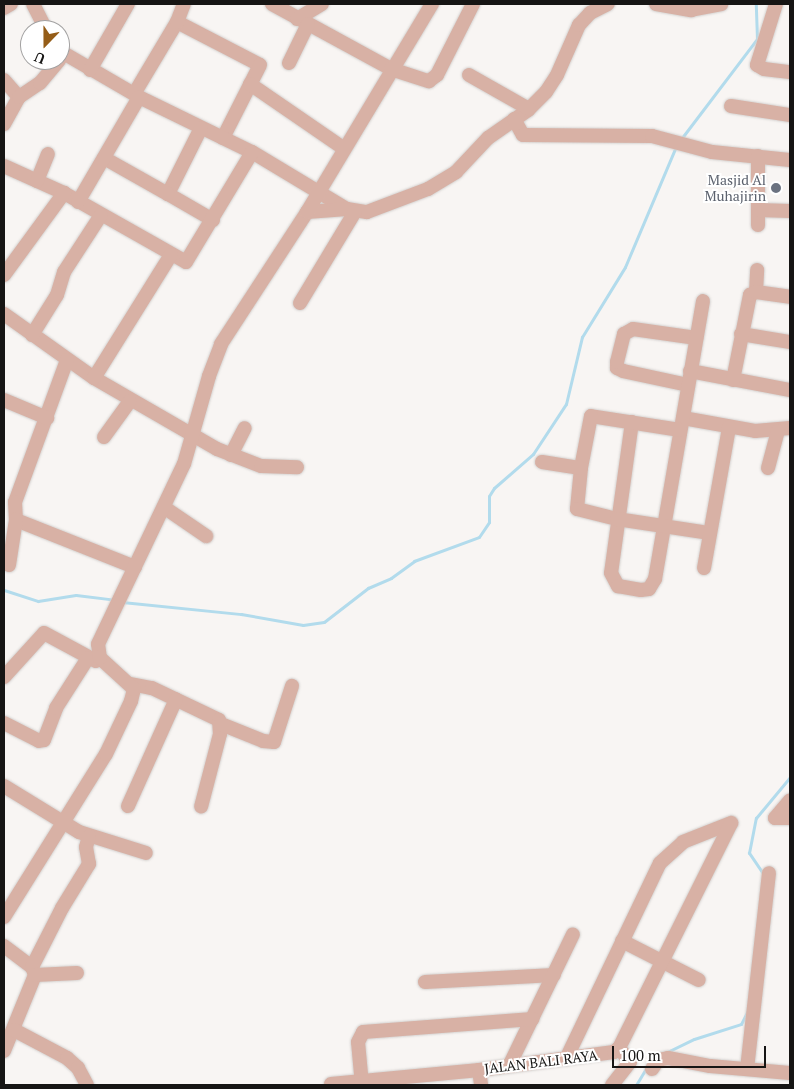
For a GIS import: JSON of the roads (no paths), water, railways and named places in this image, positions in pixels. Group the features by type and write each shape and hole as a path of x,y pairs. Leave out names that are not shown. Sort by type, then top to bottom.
{"street":[{"path":"4,8 11,4"},
{"path":"33,4 41,20"},
{"path":"90,70 128,4"},
{"path":"272,4 391,69 424,81 434,79 473,4"},
{"path":"289,63 303,22 322,4"},
{"path":"4,916 62,824 124,718 134,694 131,684 106,665 100,658 98,644 117,601 165,508 193,434 221,344 307,212 343,148 432,4"},
{"path":"656,4 691,10 721,4"},
{"path":"776,4 757,65 764,69 790,72"},
{"path":"307,212 375,209 448,179 488,138 529,108 557,76 578,25 597,6"},
{"path":"78,202 137,96 179,10 259,64 222,138"},
{"path":"70,60 137,96 252,152 351,210"},
{"path":"4,124 19,97 40,83 50,70"},
{"path":"469,75 529,108"},
{"path":"4,80 19,97"},
{"path":"250,84 343,148"},
{"path":"730,106 790,115"},
{"path":"514,119 523,135 624,134 677,141 712,152 790,160"},
{"path":"168,194 201,128"},
{"path":"4,166 64,193 183,261 188,260 252,152"},
{"path":"37,181 48,154"},
{"path":"758,156 758,225"},
{"path":"104,158 213,220"},
{"path":"4,275 64,193"},
{"path":"300,303 351,210"},
{"path":"758,210 790,211"},
{"path":"32,335 57,295 64,272 101,215"},
{"path":"94,378 171,255"},
{"path":"756,292 757,270"},
{"path":"733,380 749,297 756,292 790,297"},
{"path":"632,422 617,519 612,579 618,586 641,590 653,585 703,301"},
{"path":"4,314 67,360 130,401 230,455 271,468 297,467"},
{"path":"696,338 633,329 624,334 617,362 618,368 622,371 689,378 733,380 790,390"},
{"path":"741,334 790,342"},
{"path":"9,565 16,520 9,499 47,418 67,360"},
{"path":"4,400 47,418"},
{"path":"104,436 130,401"},
{"path":"710,533 617,519 577,509 580,468 591,416 632,422 784,430 768,468"},
{"path":"704,568 729,427"},
{"path":"230,455 245,428"},
{"path":"542,462 580,468"},
{"path":"165,508 206,536"},
{"path":"16,520 135,568"},
{"path":"4,677 44,633 88,658 106,665"},
{"path":"4,723 39,740 44,740 56,708 88,658"},
{"path":"131,684 141,684 214,716 221,724 263,741 274,742 292,686"},
{"path":"128,806 176,699"},
{"path":"201,808 221,724"},
{"path":"5,789 62,824 89,836 146,853"},
{"path":"790,800 775,818 790,818"},
{"path":"566,1059 660,863 670,850 683,842 731,823 696,898 662,959 619,1048 630,1062 612,1085"},
{"path":"4,1051 14,1030 34,971 62,908 89,864 86,847 89,836"},
{"path":"748,1069 769,873"},
{"path":"510,1064 573,934"},
{"path":"622,941 662,959 699,980"},
{"path":"4,946 34,971 77,973"},
{"path":"425,982 554,975"},
{"path":"362,1083 358,1042 362,1032 533,1019"},
{"path":"14,1030 67,1058 78,1068 87,1085"},
{"name":"JALAN BALI RAYA","path":"331,1084 362,1083 479,1070 510,1064 605,1055 619,1048"},
{"path":"652,1069 658,1060 668,1058 790,1073"},
{"path":"479,1070 481,1085"}],"waterway":[{"path":"681,139 757,39 756,4"},
{"path":"122,602 241,614 303,625 324,622 368,588 391,578 414,561 479,537 489,522 489,496 494,488 533,454 566,404 582,337 625,267 676,146"},
{"path":"4,590 38,601 76,595 114,600"},
{"path":"764,875 749,853 756,818 790,777"},
{"path":"663,1054 694,1039 741,1024 748,1010"},
{"path":"636,1085 647,1067"}],"place":[{"name":"Masjid Al Muhajirin","path":"776,188"}]}
